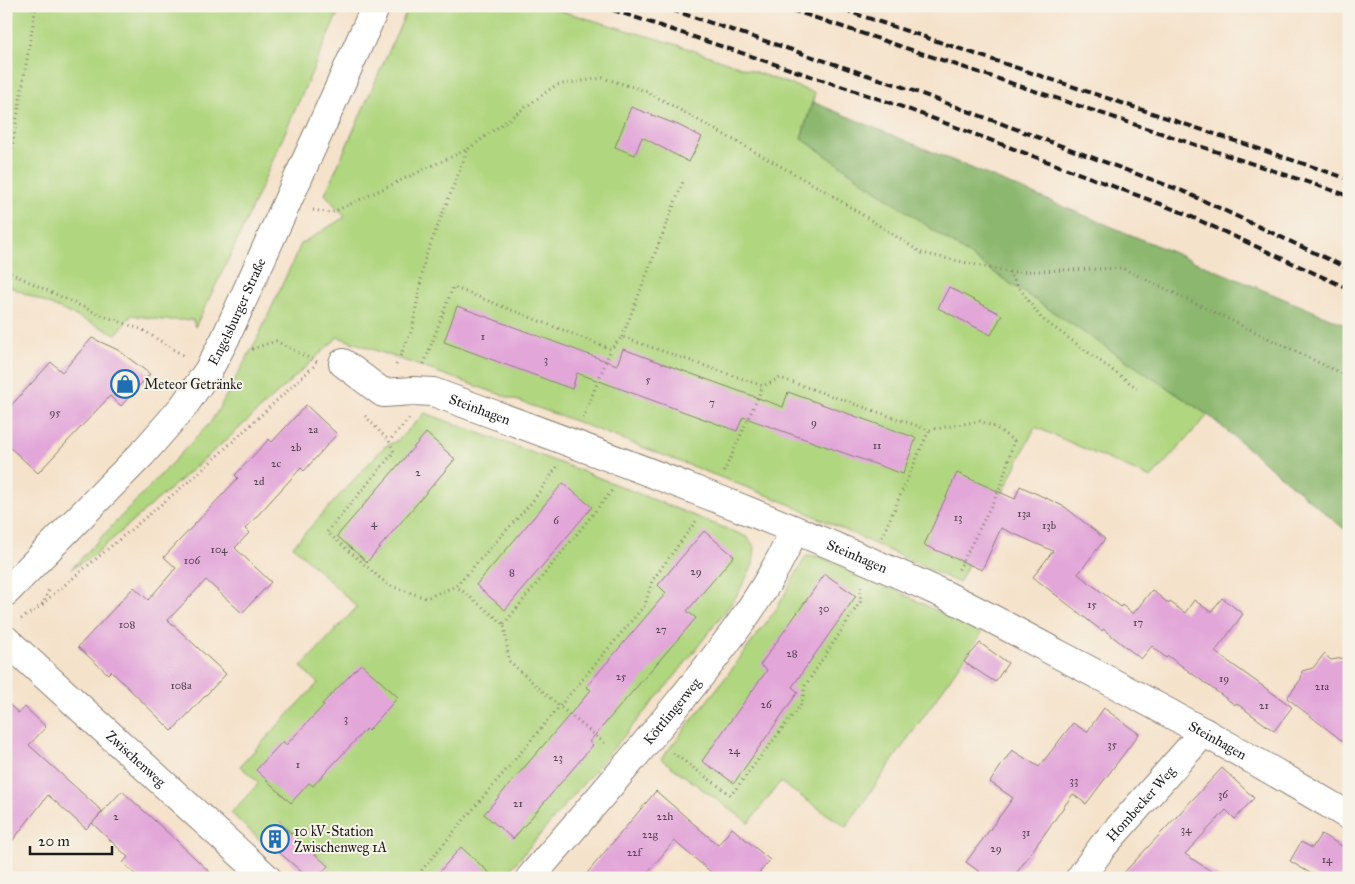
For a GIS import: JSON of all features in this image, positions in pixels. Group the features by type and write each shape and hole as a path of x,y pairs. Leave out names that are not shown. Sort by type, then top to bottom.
{"street":[{"name":"Engelsburger Straße","path":"6,592 142,454 184,407 208,371 225,339 376,6"},
{"path":"328,361 383,393"},
{"name":"Steinhagen","path":"383,393 423,391 632,465 872,562 946,595 1172,713 1349,816"},
{"name":"Köttlingerweg","path":"530,878 651,737 719,653 752,606 782,558 794,530"},
{"name":"Zwischenweg","path":"6,640 267,878"},
{"name":"Hombecker Weg","path":"1080,878 1103,846 1204,732"}],"path":[{"path":"6,183 36,6"},
{"path":"285,206 331,213 468,149 556,85 603,78 646,91 825,191 922,253 1008,272 1122,268 1349,377"},
{"path":"383,393 412,330 425,258 468,149"},
{"path":"611,349 453,287 423,391 389,441 394,452 327,532 388,585 426,598 456,586 532,502 573,443 611,349 622,337 683,182"},
{"path":"6,271 98,314 143,330 184,356"},
{"path":"1008,272 1041,318 1137,388"},
{"path":"622,337 763,386"},
{"path":"42,605 328,361 276,341 246,351"},
{"path":"415,878 645,605 652,581 713,497 763,386 780,378 929,430 980,421 995,427 1014,440 1000,488 946,595"},
{"path":"651,737 731,795 802,703 805,686 860,602 862,584 929,430"},
{"path":"504,624 632,465"},
{"path":"456,586 504,624 509,661 559,706 629,763"}],"green space":[{"path":"6,6 341,6 234,248 195,327 193,320 162,320 132,315 116,334 6,285"},
{"path":"409,6 544,6 678,45 815,93 801,138 1005,280 1208,415 1151,478 1035,427 959,583 782,501 572,420 338,337 233,434 94,555 71,569 210,423 257,339 301,244 345,217 325,194"},
{"path":"813,102 1349,326 1349,533 1208,415 1005,280 801,138"},
{"path":"425,413 587,473 747,537 755,547 753,565 736,597 676,675 503,878 320,878 330,866 280,822 262,842 231,813 259,783 240,766 318,683 301,667 357,607 293,546 384,447 398,440"},
{"path":"806,556 819,556 901,593 982,633 846,827 780,782 749,823 661,759 726,677 777,608"}],"building":[{"path":"631,107 678,125 702,137 689,162 642,137 635,155 615,147"},
{"path":"949,287 1002,315 991,335 938,308"},
{"path":"457,306 617,365 623,349 783,407 788,392 916,438 903,474 743,417 737,431 577,373 572,389 444,342"},
{"path":"92,338 118,350 150,374 121,406 110,396 38,473 6,444 6,411 51,362 62,372"},
{"path":"306,405 337,434 304,471 301,468 245,529 249,533 235,548 271,582 242,613 206,580 168,620 226,674 172,731 111,671 108,674 78,647 134,587 148,600 176,568 164,557 238,478 235,475 269,439 272,442"},
{"path":"426,433 455,459 367,562 337,536"},
{"path":"957,473 1015,499 1020,486 1065,507 1105,539 1078,574 1133,614 1152,590 1169,604 1170,602 1185,613 1194,600 1211,612 1222,598 1243,614 1215,652 1292,707 1274,731 1168,656 1166,658 1152,646 1141,659 1033,577 1053,551 1001,528 982,570 924,545"},
{"path":"563,483 592,507 505,610 476,585"},
{"path":"704,531 734,556 687,611 696,618 589,742 593,745 513,839 484,814 591,690 586,687 666,593 658,585"},
{"path":"825,574 856,596 792,687 798,692 734,783 702,761 767,670 760,665"},
{"path":"980,643 1008,663 995,682 964,662"},
{"path":"1324,654 1331,660 1343,658 1344,669 1349,673 1349,746 1287,698 1301,679 1302,671 1313,668"},
{"path":"361,664 398,697 368,731 366,729 313,786 309,783 291,803 256,770 283,741 286,745"},
{"path":"6,701 18,713 25,707 46,727 29,745 103,812 86,829 48,795 6,849"},
{"path":"1104,708 1139,734 1086,804 1073,794 1013,878 988,878 966,862 1013,798 990,782 1012,750 1039,767 1073,723 1087,732"},
{"path":"1222,768 1254,798 1235,819 1226,810 1185,854 1221,878 1119,878"},
{"path":"122,791 216,878 139,878 123,863 128,857 92,823"},
{"path":"656,791 718,845 732,828 770,860 755,878 718,878 674,841 643,878 583,878"},
{"path":"282,825 328,866 317,878 309,878 267,842"},
{"path":"1321,834 1349,850 1349,878 1318,878 1290,861 1301,842 1312,848"},
{"path":"461,847 495,878 434,878"}],"railway":[{"path":"601,6 897,105 1155,202 1181,212 1349,289"},
{"path":"660,6 903,87 1185,192 1349,269"},
{"path":"780,6 1349,196"},
{"path":"832,6 1349,179"}],"place":[{"name":"Meteor Getränke","path":"125,384"},
{"name":"10 kV-Station Zwischenweg 1A","path":"275,839"}]}
